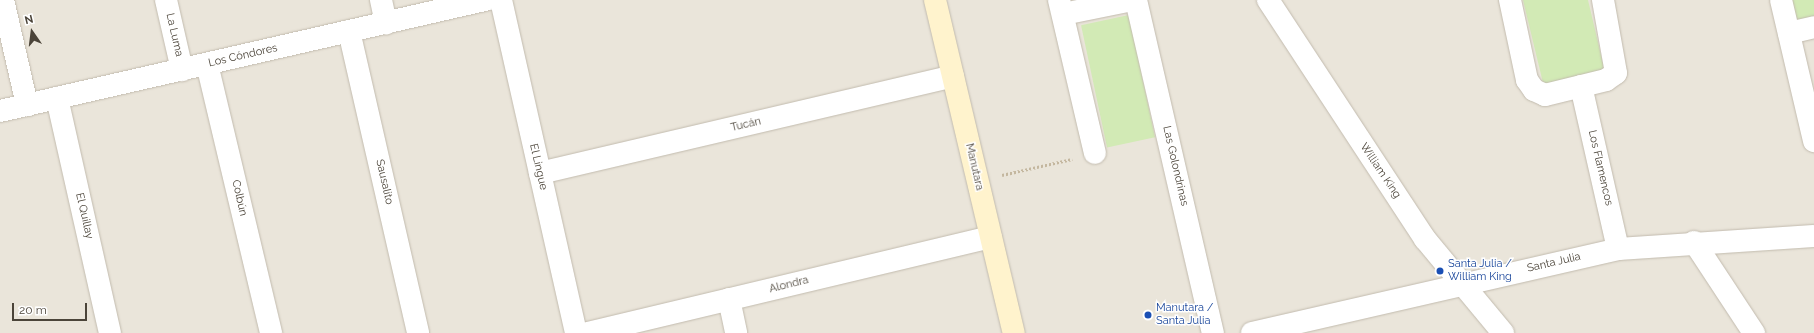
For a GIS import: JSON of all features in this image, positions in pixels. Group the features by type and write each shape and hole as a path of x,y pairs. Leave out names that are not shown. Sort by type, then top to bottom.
{"main road":[{"name":"Manutara","path":"935,0 1014,333"}],"street":[{"path":"3,0 27,105"},
{"name":"La Luma","path":"166,0 182,70"},
{"path":"381,0 386,23"},
{"name":"Los Cóndores","path":"0,111 486,0"},
{"name":"El Lingue","path":"501,0 576,333"},
{"path":"1095,153 1061,7 1132,0"},
{"name":"Las Golondrinas","path":"1136,0 1213,333"},
{"name":"William King","path":"1268,0 1425,238 1503,333"},
{"path":"1510,0 1527,80 1534,90 1545,95 1606,80 1616,73 1602,0"},
{"path":"1781,0 1814,141"},
{"path":"1789,32 1814,27"},
{"name":"Sausalito","path":"349,31 418,333"},
{"name":"Colbún","path":"207,64 271,333"},
{"name":"Tucán","path":"540,173 953,76"},
{"name":"Los Flamencos","path":"1581,86 1618,249"},
{"name":"El Quillay","path":"57,98 110,333"},
{"name":"Santa Julia","path":"1252,333 1462,283 1618,249 1694,242 1814,236"},
{"name":"Alondra","path":"588,333 991,237"},
{"path":"1694,242 1754,333"},
{"path":"729,300 736,333"}],"path":[{"path":"1002,175 1095,153"}],"shaded area":[{"path":"0,0 1814,0 1814,333 0,333"}],"green space":[{"path":"1523,0 1588,0 1605,72 1544,87"},
{"path":"1792,0 1814,0 1814,21 1798,25"},
{"path":"1129,15 1155,137 1107,147 1081,25"}],"place":[{"name":"Santa Julia / William King","path":"1440,271"},
{"name":"Manutara / Santa Julia","path":"1148,315"}]}
